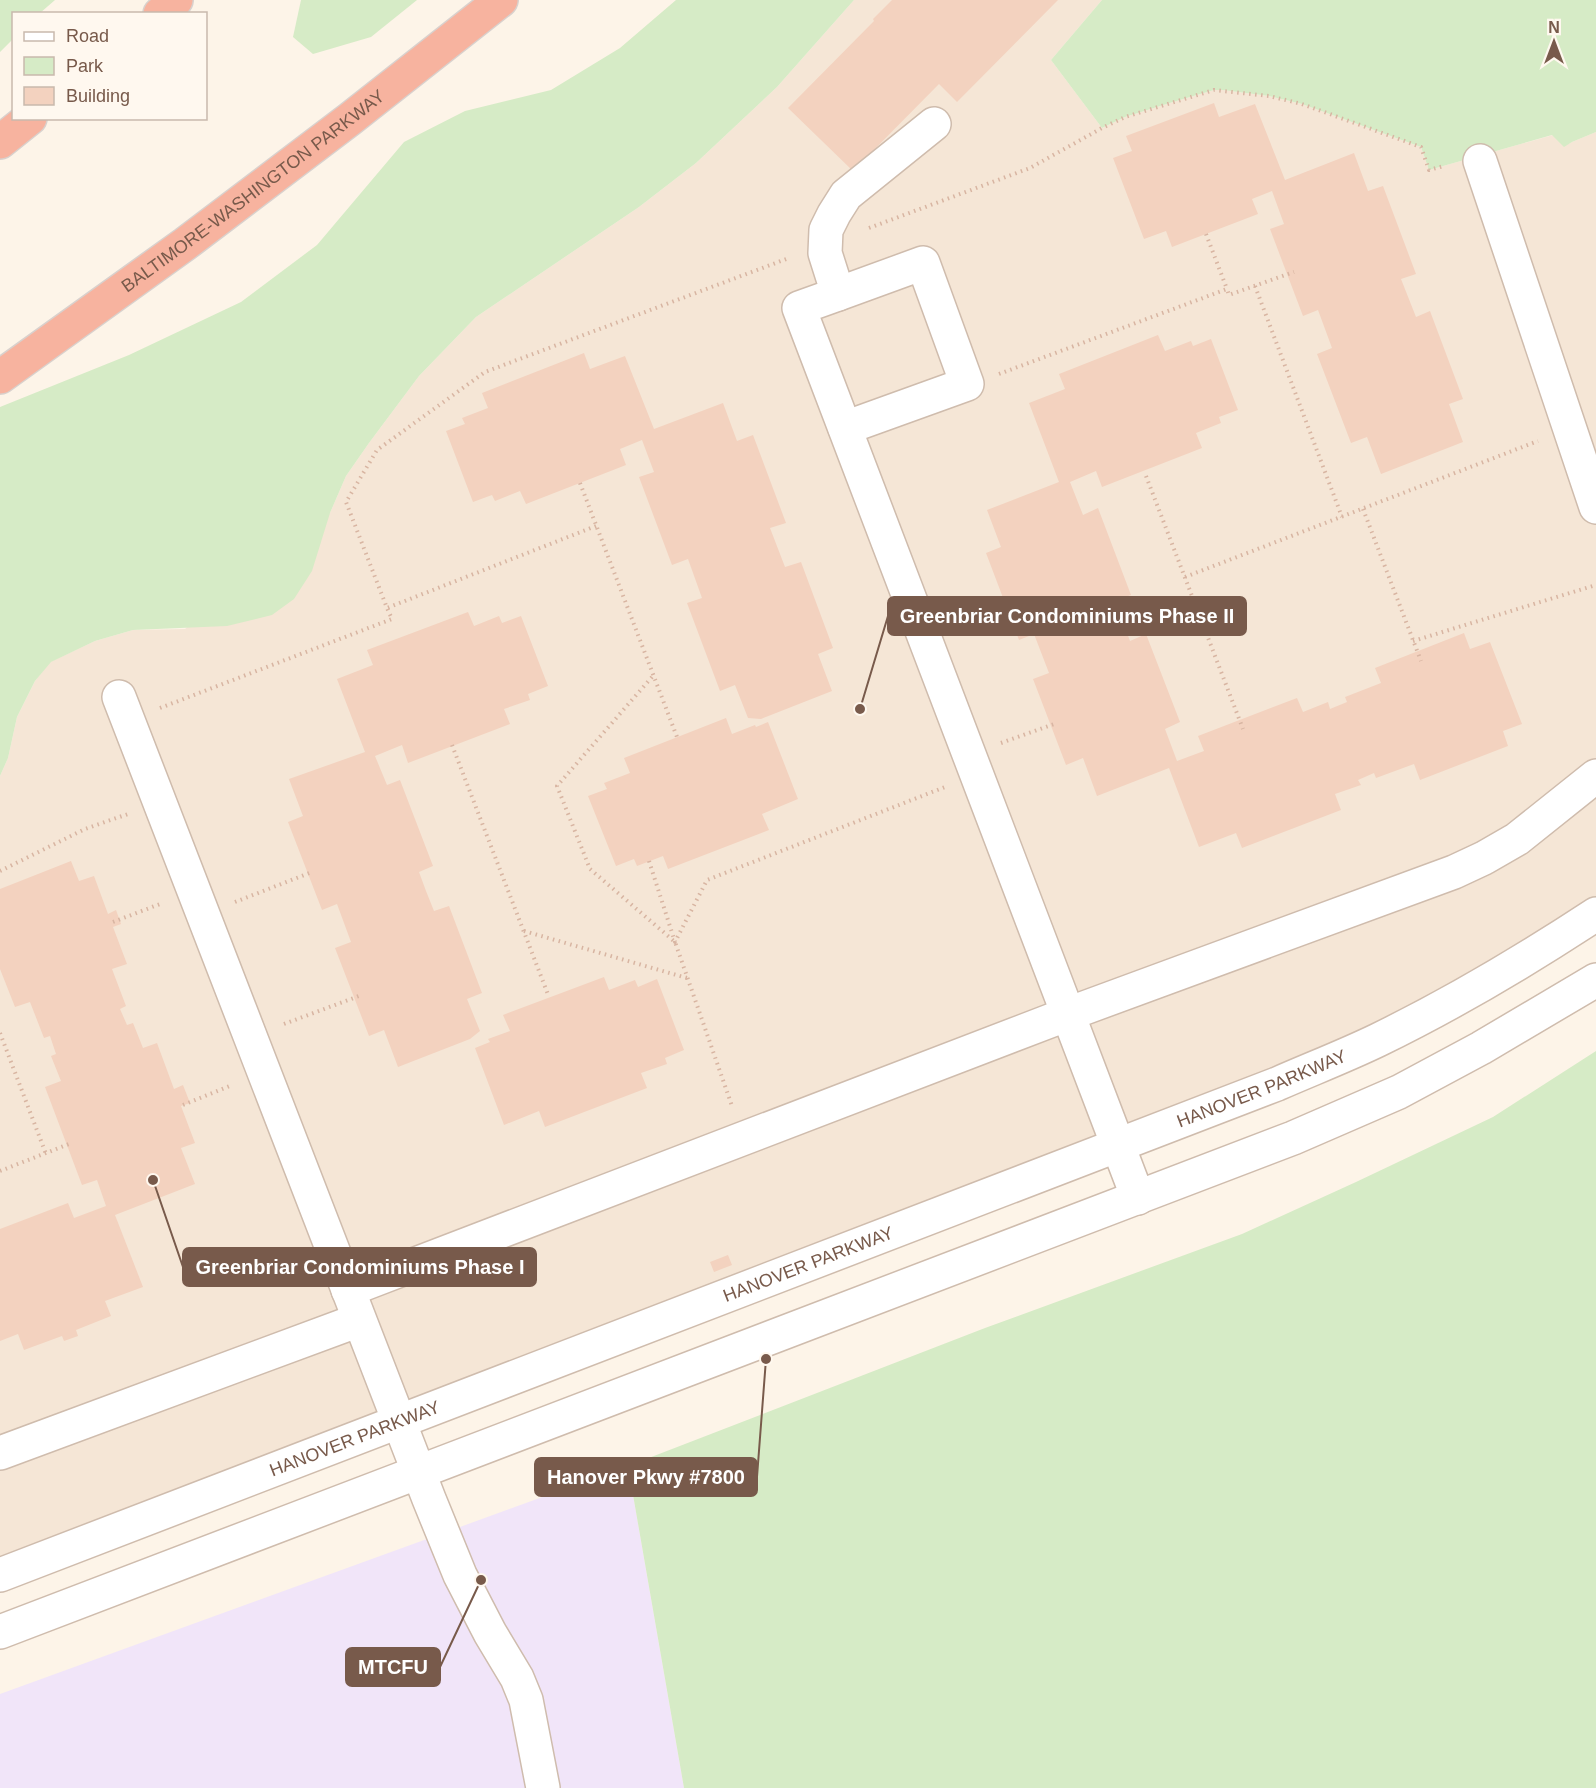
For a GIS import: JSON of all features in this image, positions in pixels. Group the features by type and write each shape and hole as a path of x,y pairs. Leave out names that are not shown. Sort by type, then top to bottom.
{"highway":[{"path":"162,12 176,0"},
{"name":"BALTIMORE-WASHINGTON PARKWAY","path":"0,377 185,244 350,119 501,0"},
{"path":"0,142 28,120"}],"street":[{"path":"838,294 825,253 826,230 834,214 846,195 934,124"},
{"path":"1480,161 1596,507"},
{"path":"845,428 967,384 923,263 799,308 1138,1198"},
{"path":"124,709 418,1473 460,1575 490,1633 517,1678 526,1700 543,1788"},
{"path":"348,1290 1068,1014 1464,867 1517,839 1596,776"},
{"name":"HANOVER PARKWAY","path":"0,1575 1277,1084 1377,1040 1464,996 1536,954 1596,914"},
{"path":"0,1632 1293,1138 1399,1092 1481,1048 1596,980"},
{"path":"0,1453 359,1320"}],"path":[{"path":"1206,234 1229,295 1294,272"},
{"path":"1255,286 1342,517"},
{"path":"967,384 984,380 1227,289"},
{"path":"1185,577 1517,448 1570,430"},
{"path":"1146,476 1243,729"},
{"path":"580,483 677,737"},
{"path":"1363,509 1421,661"},
{"path":"1413,640 1596,585"},
{"path":"124,709 392,619 387,608"},
{"path":"652,676 558,786 590,869 675,942"},
{"path":"675,942 707,880 973,764 1054,724"},
{"path":"452,746 549,997"},
{"path":"0,871 85,829 160,803"},
{"path":"648,861 743,1138"},
{"path":"113,922 199,903 312,872"},
{"path":"524,930 688,979"},
{"path":"250,1036 359,996"},
{"path":"0,1033 46,1154"},
{"path":"183,1105 264,1071"},
{"path":"0,1171 69,1144"}],"shaded area":[{"path":"854,0 1102,0 1051,60 1102,128 1125,117 1214,90 1223,90 1269,96 1302,104 1421,147 1429,170 1553,135 1564,146 1596,132 1596,914 1464,996 0,1575 0,776 8,758 17,717 35,681 50,662 95,641 133,630 185,629 330,513 346,476 369,443 419,376 476,317 639,207 696,163 777,87"},
{"path":"628,1466 684,1788 0,1788 0,1694"}],"green space":[{"path":"0,0 55,0 41,12 12,12 12,40 0,52"},
{"path":"301,0 417,0 371,37 313,54 293,37"},
{"path":"676,0 854,0 777,87 696,163 639,207 476,317 419,376 346,476 330,513 312,571 294,599 272,615 227,626 133,630 95,641 51,662 35,681 17,717 8,758 0,776 0,407 129,355 241,302 317,245 404,142 465,111 551,90 620,48"},
{"path":"1102,0 1596,0 1596,132 1564,147 1552,135 1429,170 1421,147 1302,104 1269,96 1223,90 1214,90 1125,117 1102,128 1051,60"},
{"path":"1596,1051 1596,1788 684,1788 628,1466 985,1328 1242,1234 1493,1117"}],"building":[{"path":"892,0 1058,0 957,102 939,84 853,171 788,108"},
{"path":"1214,103 1219,117 1255,104 1285,180 1354,153 1368,191 1383,186 1416,274 1401,279 1416,317 1430,311 1463,399 1449,404 1463,442 1381,474 1367,437 1351,443 1317,354 1332,348 1318,310 1303,316 1270,229 1284,224 1272,191 1252,199 1258,214 1172,247 1166,231 1144,239 1113,158 1132,151 1126,136"},
{"path":"1158,335 1165,351 1191,341 1193,346 1211,339 1238,410 1219,417 1221,423 1196,433 1202,448 1102,487 1096,471 1070,482 1083,515 1098,508 1131,595 1115,601 1130,641 1146,634 1180,722 1165,729 1177,761 1204,751 1198,736 1297,698 1303,712 1328,702 1330,709 1347,702 1345,697 1381,683 1375,668 1464,633 1470,649 1490,642 1522,724 1503,731 1508,746 1420,780 1414,764 1376,778 1374,773 1358,780 1361,785 1335,794 1341,810 1242,848 1236,833 1199,847 1169,768 1097,796 1083,758 1066,765 1033,679 1049,673 1034,634 1019,640 986,553 1001,547 987,510 1059,482 1029,403 1065,389 1059,374"},
{"path":"584,353 590,369 625,356 654,429 723,403 737,441 753,435 786,523 770,528 785,567 801,562 833,648 818,654 832,691 761,719 748,718 735,685 720,691 687,603 702,598 688,559 672,565 639,477 654,472 642,440 620,449 626,465 526,504 520,491 495,501 492,495 473,502 446,431 465,424 462,418 488,408 482,393"},
{"path":"468,612 474,626 499,616 502,623 521,616 548,686 528,694 530,700 504,709 510,724 408,763 402,745 375,756 387,785 400,780 433,866 419,872 426,891 434,911 449,906 482,993 467,999 480,1031 470,1039 398,1067 384,1030 369,1036 335,948 351,942 337,904 322,910 288,822 303,816 289,779 365,752 337,679 373,665 367,650"},
{"path":"726,718 732,734 768,722 798,799 762,814 769,830 668,869 663,856 637,866 634,859 616,866 588,796 607,789 604,783 630,773 624,758"},
{"path":"71,861 79,881 94,876 108,914 116,910 121,924 113,927 127,964 112,969 126,1006 120,1009 127,1025 133,1023 143,1048 157,1043 174,1089 183,1085 190,1103 181,1106 195,1143 181,1148 195,1184 115,1215 143,1287 105,1301 111,1316 76,1330 78,1336 64,1341 62,1336 24,1350 18,1334 0,1341 0,1229 68,1203 74,1218 106,1206 97,1180 82,1185 45,1087 61,1081 51,1056 56,1054 50,1036 44,1038 30,1002 15,1007 0,969 0,889"},
{"path":"604,977 609,990 635,980 638,987 657,979 684,1050 665,1058 667,1064 641,1073 647,1088 545,1127 539,1111 504,1125 475,1048 490,1042 488,1039 510,1031 503,1015"},
{"path":"728,1255 732,1265 714,1272 710,1262"}],"place":[{"name":"Greenbriar Condominiums Phase II","path":"860,709"},
{"name":"Greenbriar Condominiums Phase I","path":"153,1180"},
{"name":"Hanover Pkwy #7800","path":"766,1359"},
{"name":"MTCFU","path":"481,1580"}]}
